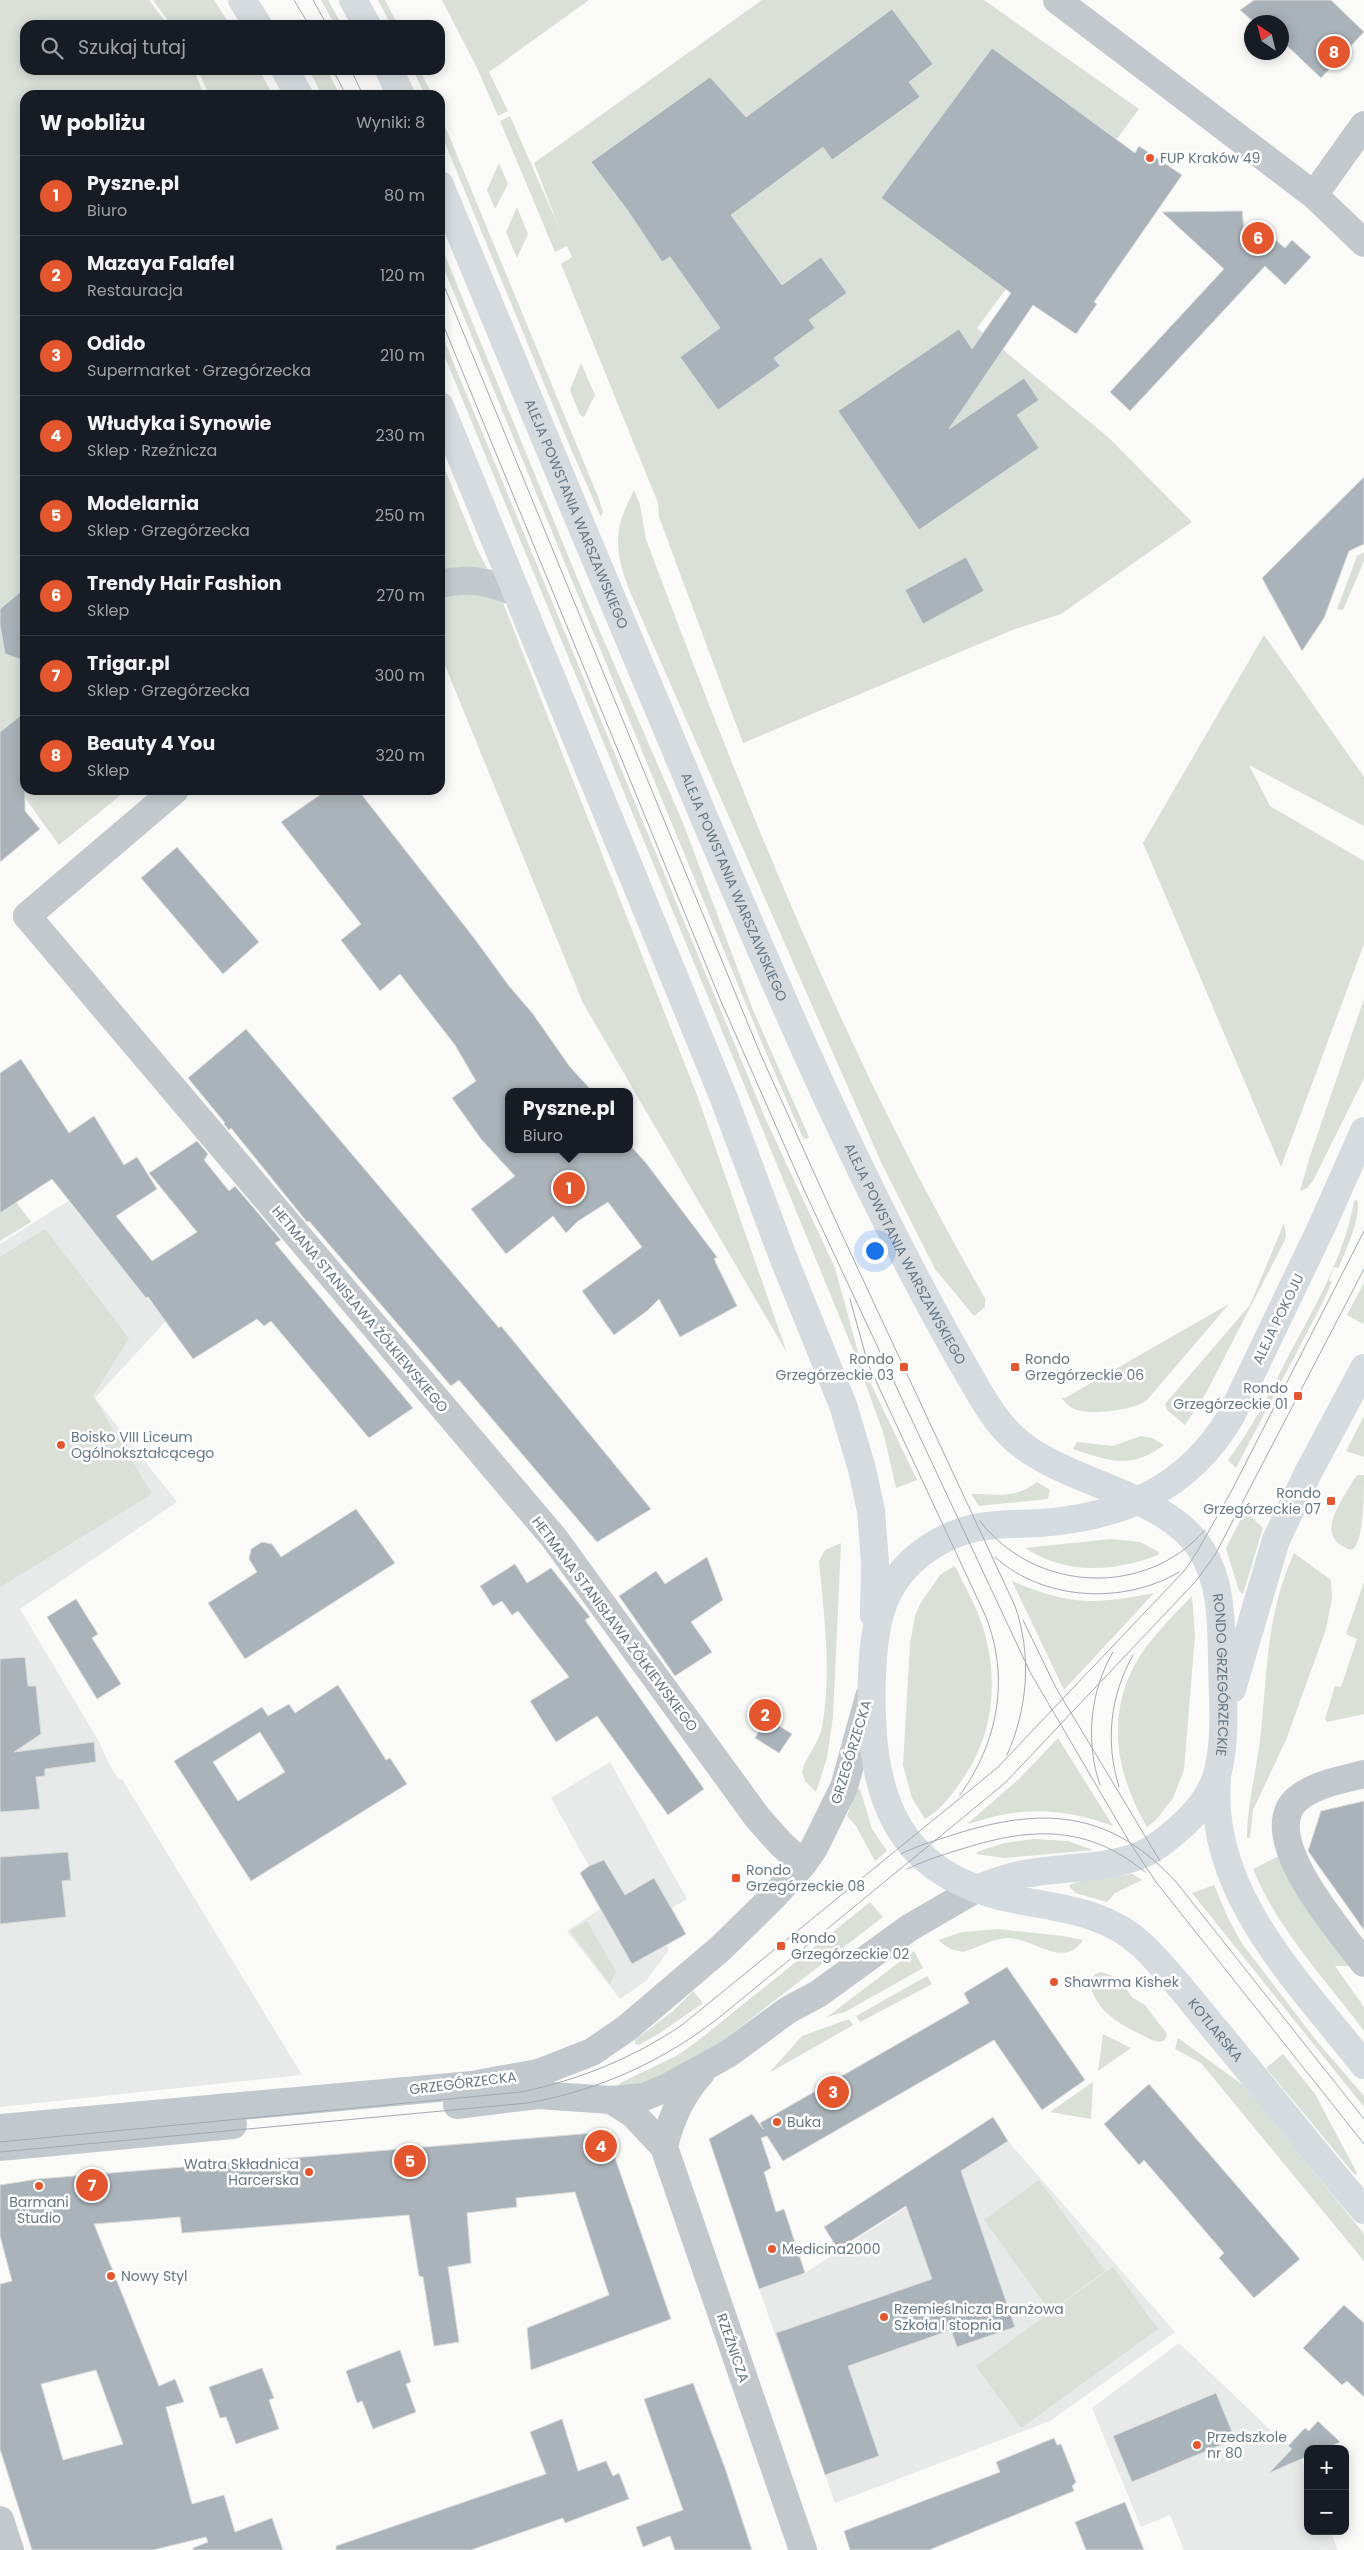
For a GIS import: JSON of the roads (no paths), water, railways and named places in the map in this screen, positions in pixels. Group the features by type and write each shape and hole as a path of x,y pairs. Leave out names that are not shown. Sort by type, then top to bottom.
{"main road":[{"path":"242,0 255,20"},
{"path":"353,0 364,20"},
{"path":"288,75 297,90"},
{"path":"391,75 399,90"},
{"name":"ALEJA POWSTANIA WARSZAWSKIEGO","path":"445,197 605,585 796,1032 871,1192 975,1385 1006,1430 1025,1448 1042,1458 1138,1502"},
{"path":"445,418 723,1096 783,1257 843,1405 862,1469 871,1511 875,1562 872,1679 875,1748 881,1786 892,1817 903,1837 927,1861 976,1889"},
{"name":"ALEJA POKOJU","path":"1138,1502 1185,1472 1219,1436 1276,1324 1364,1131"},
{"path":"1222,1737 1245,1639 1276,1540 1308,1473 1364,1368"},
{"path":"874,1634 881,1608 890,1589 904,1569 918,1555 954,1533 975,1526 1060,1521 1091,1517 1138,1502"},
{"name":"RONDO GRZEGÓRZECKIE","path":"976,1889 1016,1875 1112,1863 1145,1853 1169,1837 1199,1809 1208,1796 1218,1771 1222,1737 1219,1602 1209,1564 1200,1548 1183,1528 1155,1510 1138,1502"},
{"path":"1218,1771 1216,1798 1218,1827 1228,1864 1249,1911 1264,1937 1364,2065"},
{"name":"KOTLARSKA","path":"976,1889 1018,1900 1089,1914 1111,1923 1140,1943 1179,1986 1364,2210"}],"street":[{"path":"1058,0 1314,195 1364,243"},
{"path":"1314,195 1364,125"},
{"path":"445,583 455,580 475,580 517,593"},
{"name":"HETMANA STANISŁAWA ŻÓŁKIEWSKIEGO","path":"169,795 27,916 554,1538 757,1816 781,1844 803,1864"},
{"name":"GRZEGÓRZECKA","path":"0,2128 472,2085 538,2073 592,2052 627,2028 721,1948 803,1864 821,1836 844,1787 868,1703 872,1679"},
{"path":"1360,1776 1322,1786 1307,1792 1295,1801 1287,1817 1287,1833 1291,1851 1306,1883 1364,1963"},
{"name":"GRZEGÓRZECKA","path":"0,2147 497,2101 538,2095 611,2100 655,2093 704,2069 788,2010 818,1994 909,1928 976,1889"},
{"path":"664,2147 669,2126 678,2106 704,2069"},
{"name":"RZEŹNICZA","path":"611,2100 633,2114 664,2147 803,2550"},
{"path":"0,2520 10,2550"}],"tram line":[{"path":"294,0 306,20"},
{"path":"313,0 324,20"},
{"path":"336,75 343,90"},
{"path":"353,75 361,90"},
{"path":"445,288 760,1053 839,1228 1015,1606 1024,1643 1025,1681 1020,1719 1007,1755"},
{"path":"445,329 720,999 805,1192 1030,1672 1130,1843 1156,1882 1364,2144"},
{"path":"0,2142 521,2092 564,2081 625,2058 682,2025 997,1768 1185,1570 1232,1490 1364,1231"},
{"path":"0,2152 528,2103 606,2082 630,2072 677,2047 721,2016 1005,1783 1196,1581 1215,1555 1364,1269"},
{"path":"850,1299 868,1364 986,1617 993,1640 997,1664 998,1687 996,1709 991,1732 983,1754 973,1775 960,1795"},
{"path":"980,1521 1003,1545 1030,1562 1060,1573 1091,1578 1122,1576 1153,1567 1181,1552 1205,1530"},
{"path":"995,1557 1014,1572 1036,1583 1060,1590 1084,1593 1134,1590 1157,1583 1179,1572"},
{"path":"1023,1620 1056,1688 1160,1861"},
{"path":"1100,1785 1092,1752 1092,1717 1099,1683 1113,1652"},
{"path":"1119,1787 1112,1753 1112,1720 1119,1687 1133,1655"},
{"path":"901,1854 923,1844 962,1832 1023,1819 1051,1818 1078,1822 1104,1829 1129,1842 1153,1860 1177,1883 1364,2119"},
{"path":"907,1869 943,1855 990,1841 1013,1836 1059,1834 1081,1838 1102,1845 1124,1857 1145,1872"}],"place":[{"name":"Beauty 4 You","path":"1334,52"},
{"name":"FUP Kraków 49","path":"1150,158"},
{"name":"Trendy Hair Fashion","path":"1258,238"},
{"name":"Pyszne.pl","path":"569,1188"},
{"name":"Rondo Grzegórzeckie 03","path":"904,1367"},
{"name":"Rondo Grzegórzeckie 06","path":"1015,1367"},
{"name":"Rondo Grzegórzeckie 01","path":"1298,1396"},
{"name":"Boisko VIII Liceum Ogólnokształcącego","path":"61,1445"},
{"name":"Rondo Grzegórzeckie 07","path":"1331,1501"},
{"name":"Mazaya Falafel","path":"765,1715"},
{"name":"Rondo Grzegórzeckie 08","path":"736,1878"},
{"name":"Rondo Grzegórzeckie 02","path":"781,1946"},
{"name":"Shawrma Kishek","path":"1054,1982"},
{"name":"Odido","path":"833,2092"},
{"name":"Buka","path":"777,2122"},
{"name":"Włudyka i Synowie","path":"601,2146"},
{"name":"Modelarnia","path":"410,2161"},
{"name":"Watra Składnica Harcerska","path":"309,2172"},
{"name":"Trigar.pl","path":"92,2185"},
{"name":"Barmani Studio","path":"39,2186"},
{"name":"Medicina2000","path":"772,2249"},
{"name":"Nowy Styl","path":"111,2276"},
{"name":"Rzemieślnicza Branżowa Szkoła I stopnia","path":"884,2317"},
{"name":"Przedszkole nr 80","path":"1197,2445"}]}
